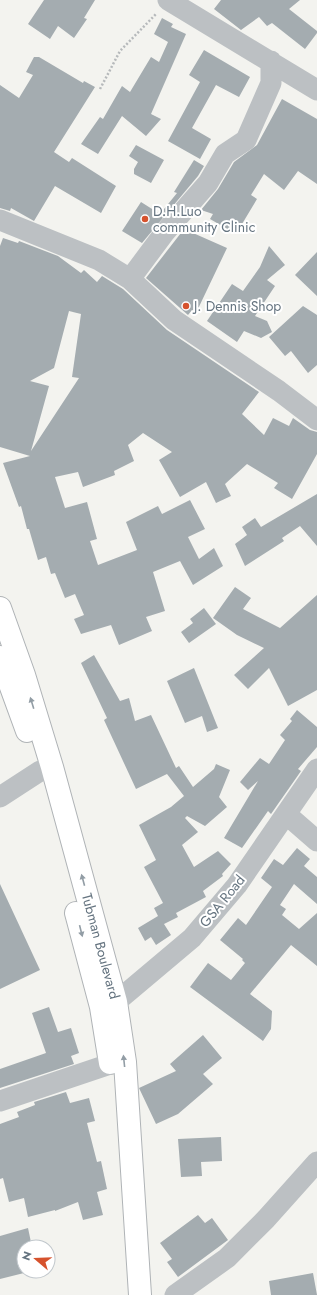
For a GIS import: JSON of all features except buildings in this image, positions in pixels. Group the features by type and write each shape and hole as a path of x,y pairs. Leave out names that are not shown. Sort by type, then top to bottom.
{"highway":[{"name":"Tubman Boulevard","path":"0,608 24,675 52,767 108,1005 110,1064 122,1166 128,1295"},
{"name":"Tubman Boulevard","path":"0,657 40,772 125,1062 140,1295"}],"street":[{"path":"164,4 195,6 215,30 271,61 317,90"},
{"path":"130,279 165,232 208,183 225,154 246,140 271,83 271,61"},
{"path":"0,220 98,260 130,279 174,320 279,391 317,420"},
{"name":"GSA Road","path":"108,1005 192,938 237,885 317,769"},
{"path":"0,797 40,772"},
{"path":"286,814 317,841"},
{"path":"0,1101 110,1064"},
{"path":"175,1295 227,1258 266,1219 317,1162"}],"path":[{"path":"100,89 120,50 164,4"}],"place":[{"name":"D.H.Luo community Clinic","path":"145,219"},
{"name":"J. Dennis Shop","path":"186,306"}]}
